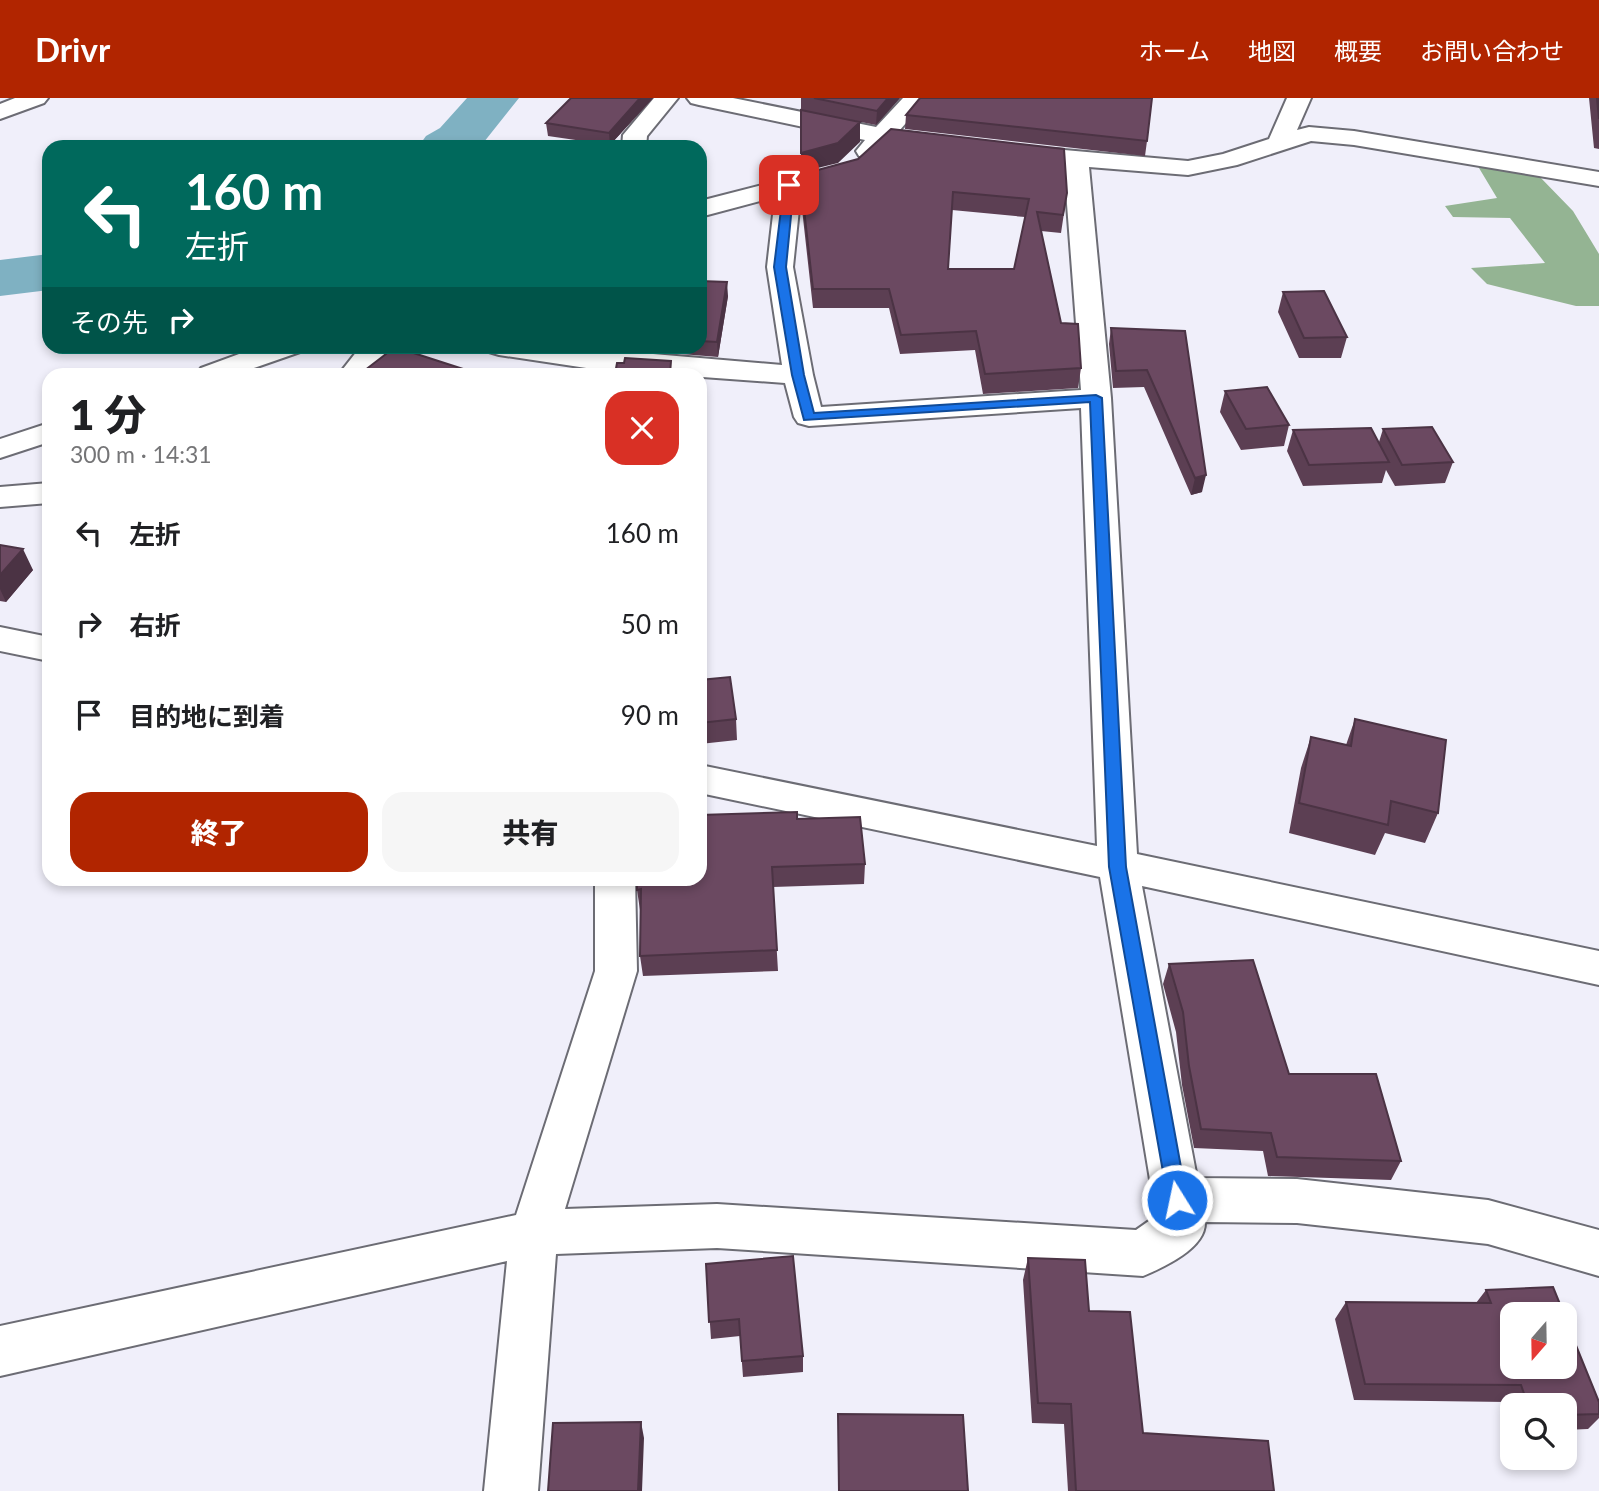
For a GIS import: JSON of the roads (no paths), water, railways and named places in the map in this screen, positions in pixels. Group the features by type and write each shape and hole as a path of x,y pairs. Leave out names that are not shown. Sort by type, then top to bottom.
{"street":[{"path":"0,112 36,98"},
{"path":"635,140 635,135 666,98"},
{"path":"699,98 883,136 952,145"},
{"path":"707,207 842,171 883,136 916,98"},
{"path":"1280,142 1299,98"},
{"path":"1035,154 1188,169 1228,160 1309,134 1354,138 1599,179"},
{"path":"0,1351 534,1233 717,1226 1143,1253 1182,1226 1118,867 1096,398 1076,159"},
{"path":"789,185 780,267 798,375 809,417 1096,398"},
{"path":"228,368 267,354"},
{"path":"358,368 370,354"},
{"path":"553,354 593,360 702,368"},
{"path":"707,368 798,375"},
{"path":"0,449 42,434"},
{"path":"0,497 42,494"},
{"path":"0,639 42,648"},
{"path":"707,780 1424,929 1599,968"},
{"path":"511,1491 534,1233 616,971 615,886"},
{"path":"1177,1200 1297,1201 1488,1222 1599,1253"}],"waterway":[{"path":"457,140 494,98"},
{"path":"0,278 42,273"},
{"path":"0,291 19,277"}]}
